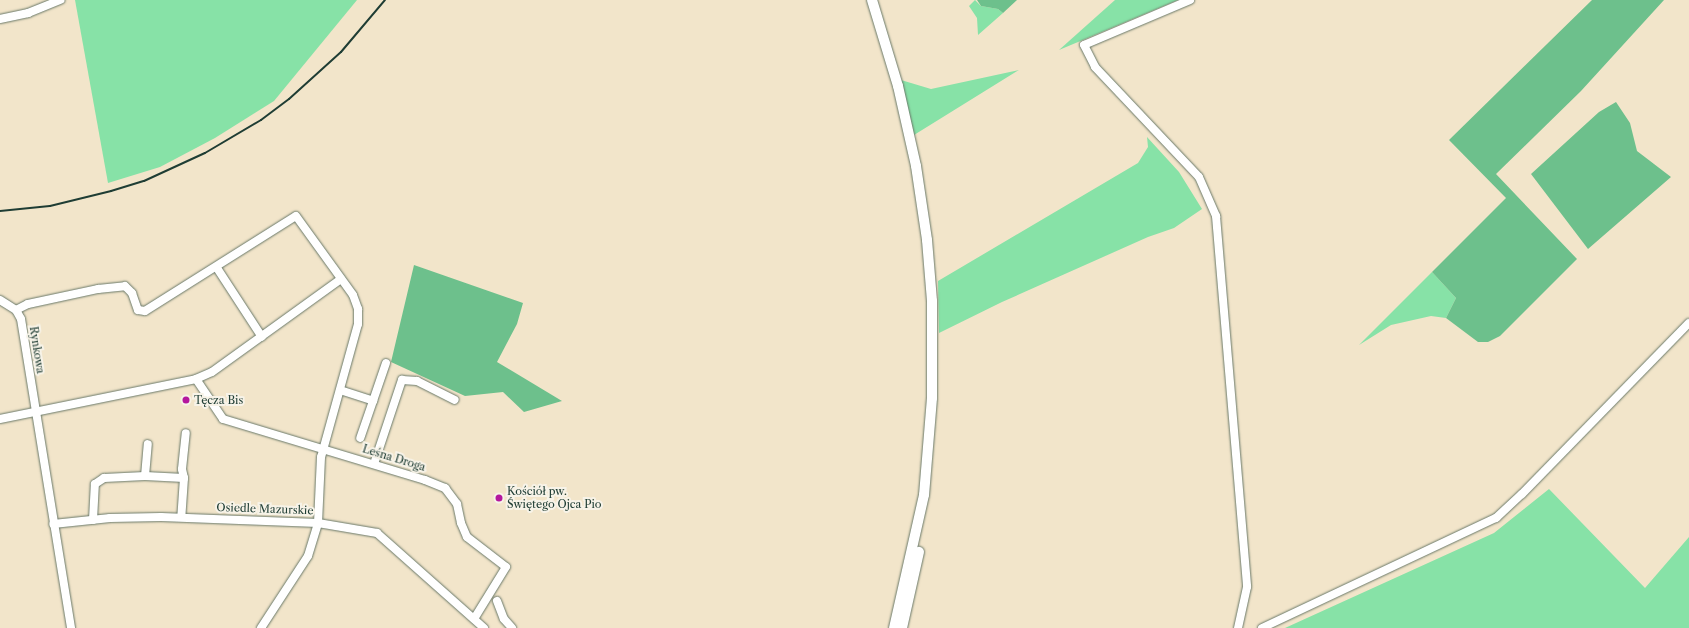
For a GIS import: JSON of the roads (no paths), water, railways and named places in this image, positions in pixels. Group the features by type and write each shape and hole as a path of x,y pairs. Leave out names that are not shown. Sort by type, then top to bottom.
{"main road":[{"path":"872,0 883,30 908,128 923,208 930,269 932,398 919,520 919,554 902,628"},
{"path":"894,628 919,520"}],"street":[{"path":"0,19 28,13 61,0"},
{"path":"1190,0 1084,45 1095,67 1199,177 1216,216 1248,587 1238,628"},
{"name":"Osiedle Mazurskie","path":"16,310 28,304 98,289 125,286 132,293 138,310 145,311 217,268 296,216 353,295 358,309 358,324 323,449 318,479 318,523 181,517 93,520 53,524"},
{"path":"217,268 262,337"},
{"path":"0,419 36,413 196,379 212,372 341,279"},
{"path":"0,300 16,310"},
{"name":"Rynkowa","path":"16,310 20,318 71,628"},
{"path":"1262,628 1496,518 1522,494 1689,323"},
{"path":"360,438 386,362"},
{"name":"Leśna Droga","path":"196,379 223,419 374,464 445,488 457,504 461,523 467,537 506,567 474,619"},
{"path":"374,464 402,380 417,381 455,400"},
{"path":"340,390 373,401"},
{"path":"181,517 184,478 182,469 186,433"},
{"path":"145,476 148,444"},
{"path":"93,520 95,484 104,478 145,476 184,478"},
{"path":"261,628 308,556 318,523 377,533 484,628"},
{"path":"497,600 504,619 512,628"}],"railway":[{"path":"0,211 50,206 111,191 144,181 205,153 261,120 289,99 341,52 385,0"}],"place":[{"name":"Tęcza Bis","path":"186,400"},
{"name":"Kościół pw. Świętego Ojca Pio","path":"499,498"}]}
